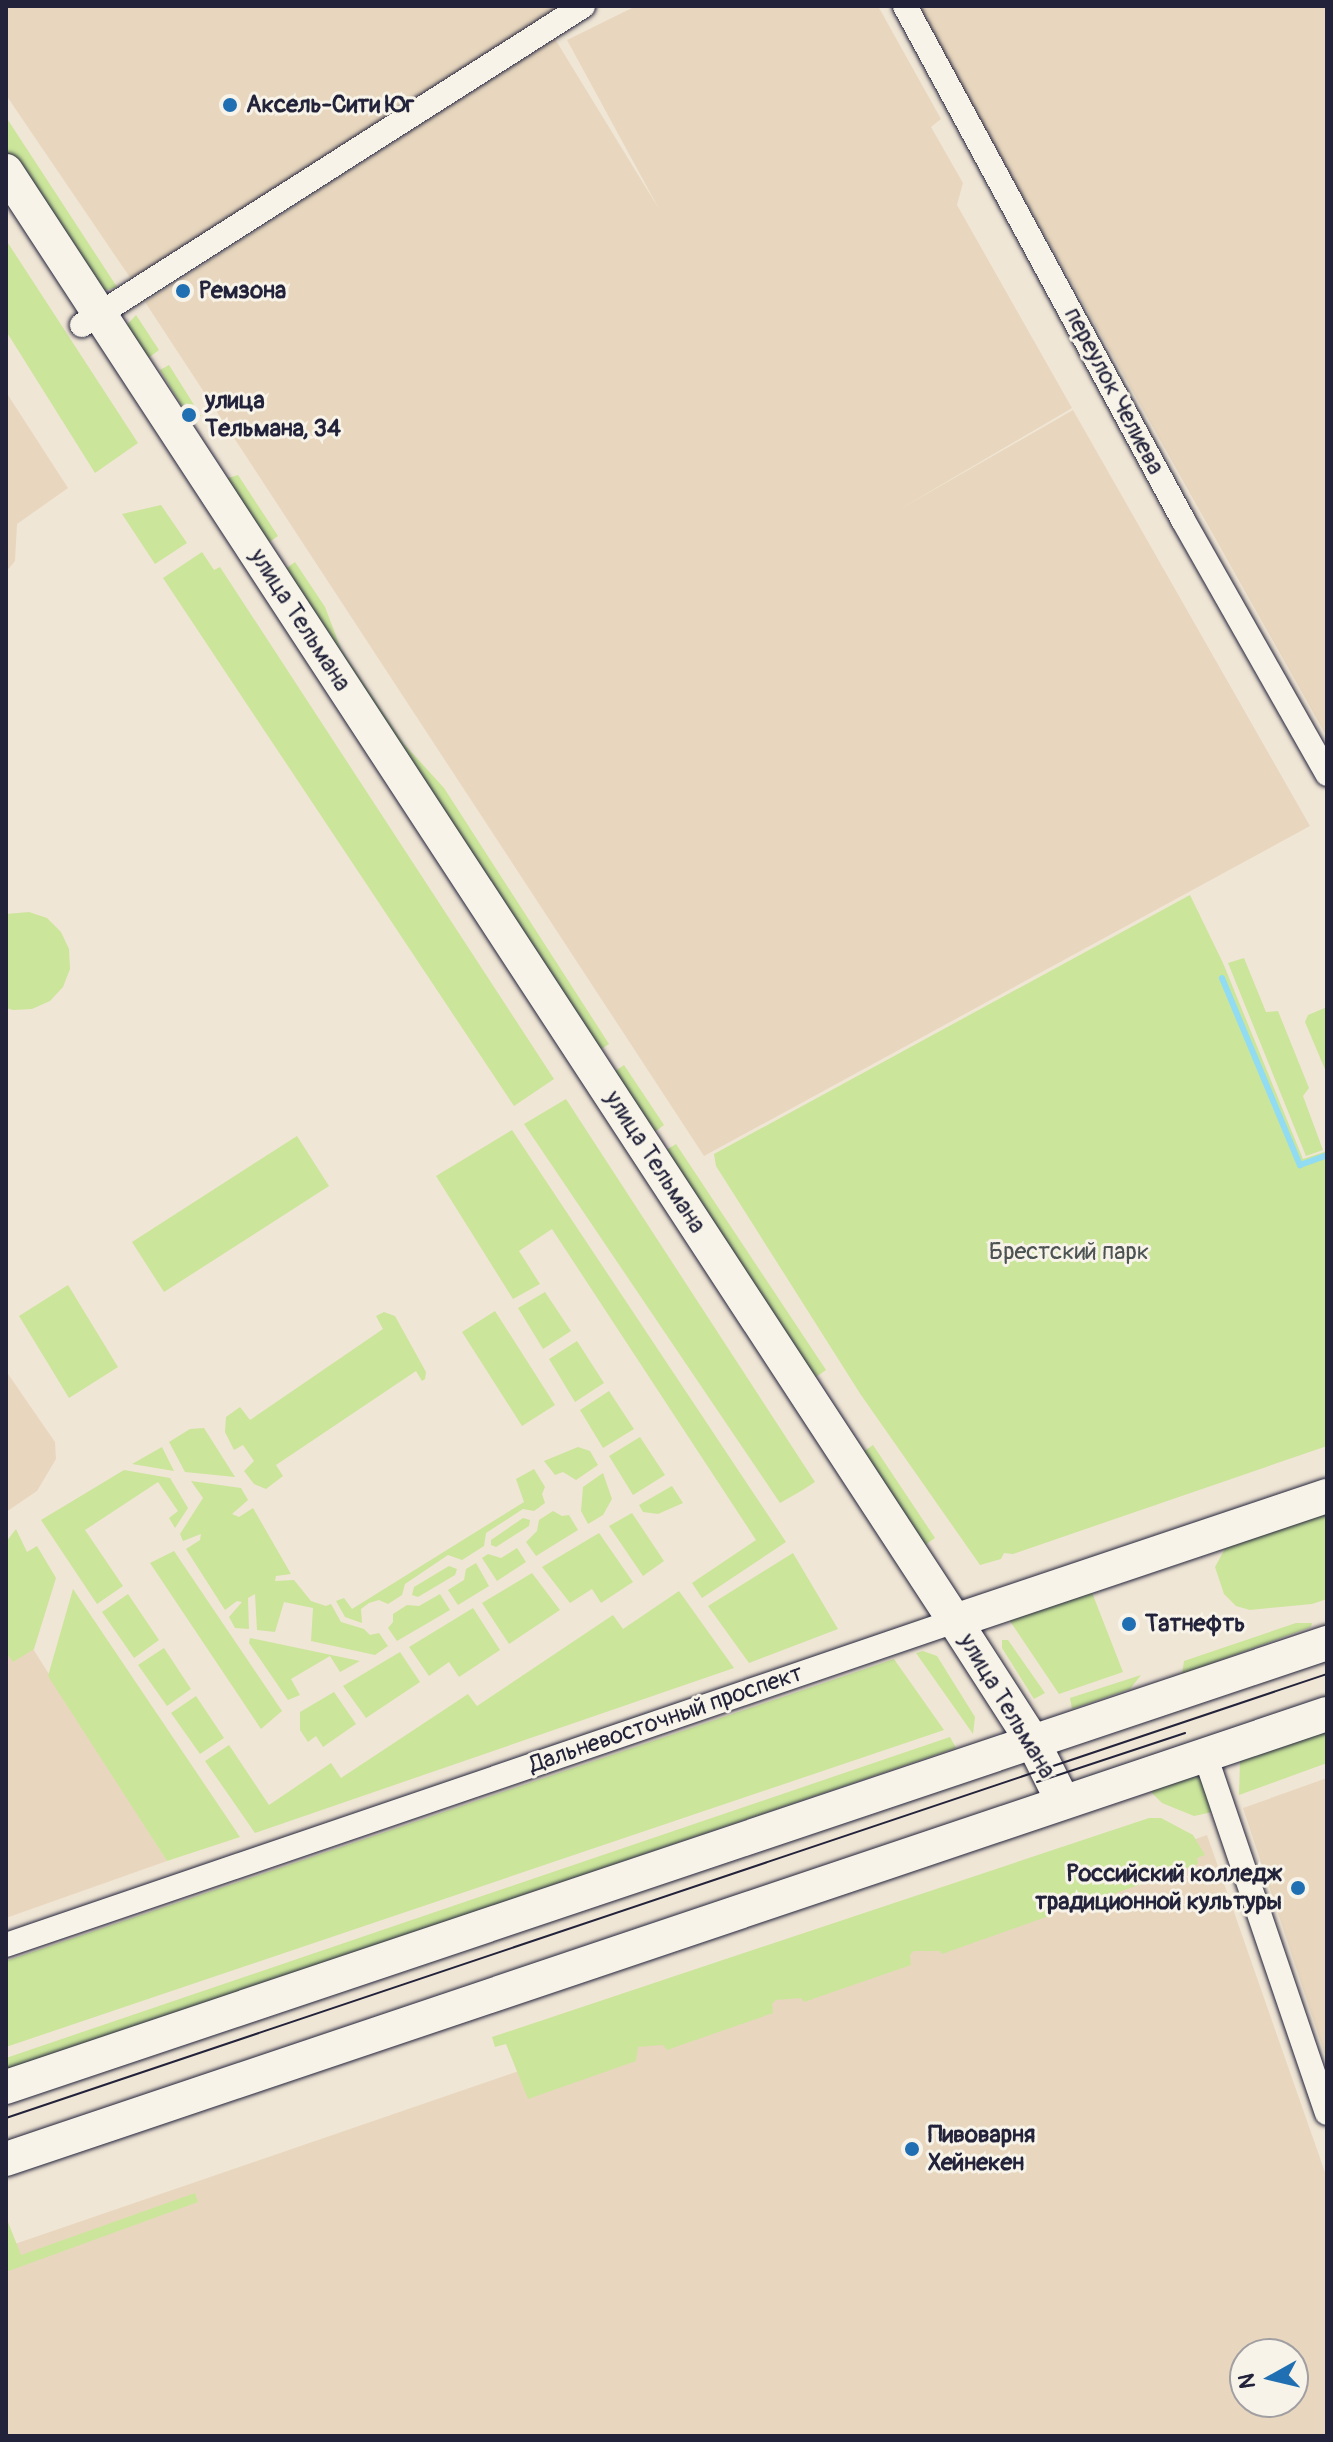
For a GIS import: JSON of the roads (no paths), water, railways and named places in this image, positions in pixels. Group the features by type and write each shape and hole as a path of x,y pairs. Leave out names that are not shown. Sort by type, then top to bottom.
{"main road":[{"name":"улица Тельмана","path":"6,171 90,319 1063,1802"},
{"name":"улица Тельмана","path":"6,209 90,319"},
{"name":"Дальневосточный проспект","path":"945,1625 1327,1496"},
{"path":"6,2087 1327,1643"},
{"path":"6,2159 1327,1714"}],"street":[{"path":"90,319 583,6"},
{"name":"переулок Челиева","path":"905,6 1183,520 1327,774"},
{"name":"Дальневосточный проспект","path":"6,1945 945,1625"},
{"path":"1205,1755 1327,2113"}],"waterway":[{"path":"1222,978 1300,1165 1327,1155"}],"tram line":[{"path":"6,2118 1327,1674"},
{"path":"1037,1782 1185,1733"}],"place":[{"name":"Аксель-Сити Юг","path":"230,105"},
{"name":"Ремзона","path":"183,291"},
{"name":"улица Тельмана, 34","path":"189,415"},
{"name":"Татнефть","path":"1129,1624"},
{"name":"Российский колледж традиционной культуры","path":"1298,1888"},
{"name":"Пивоварня Хейнекен","path":"912,2149"}],"park label":[{"name":"Брестский парк","path":"1069,1252"}]}
